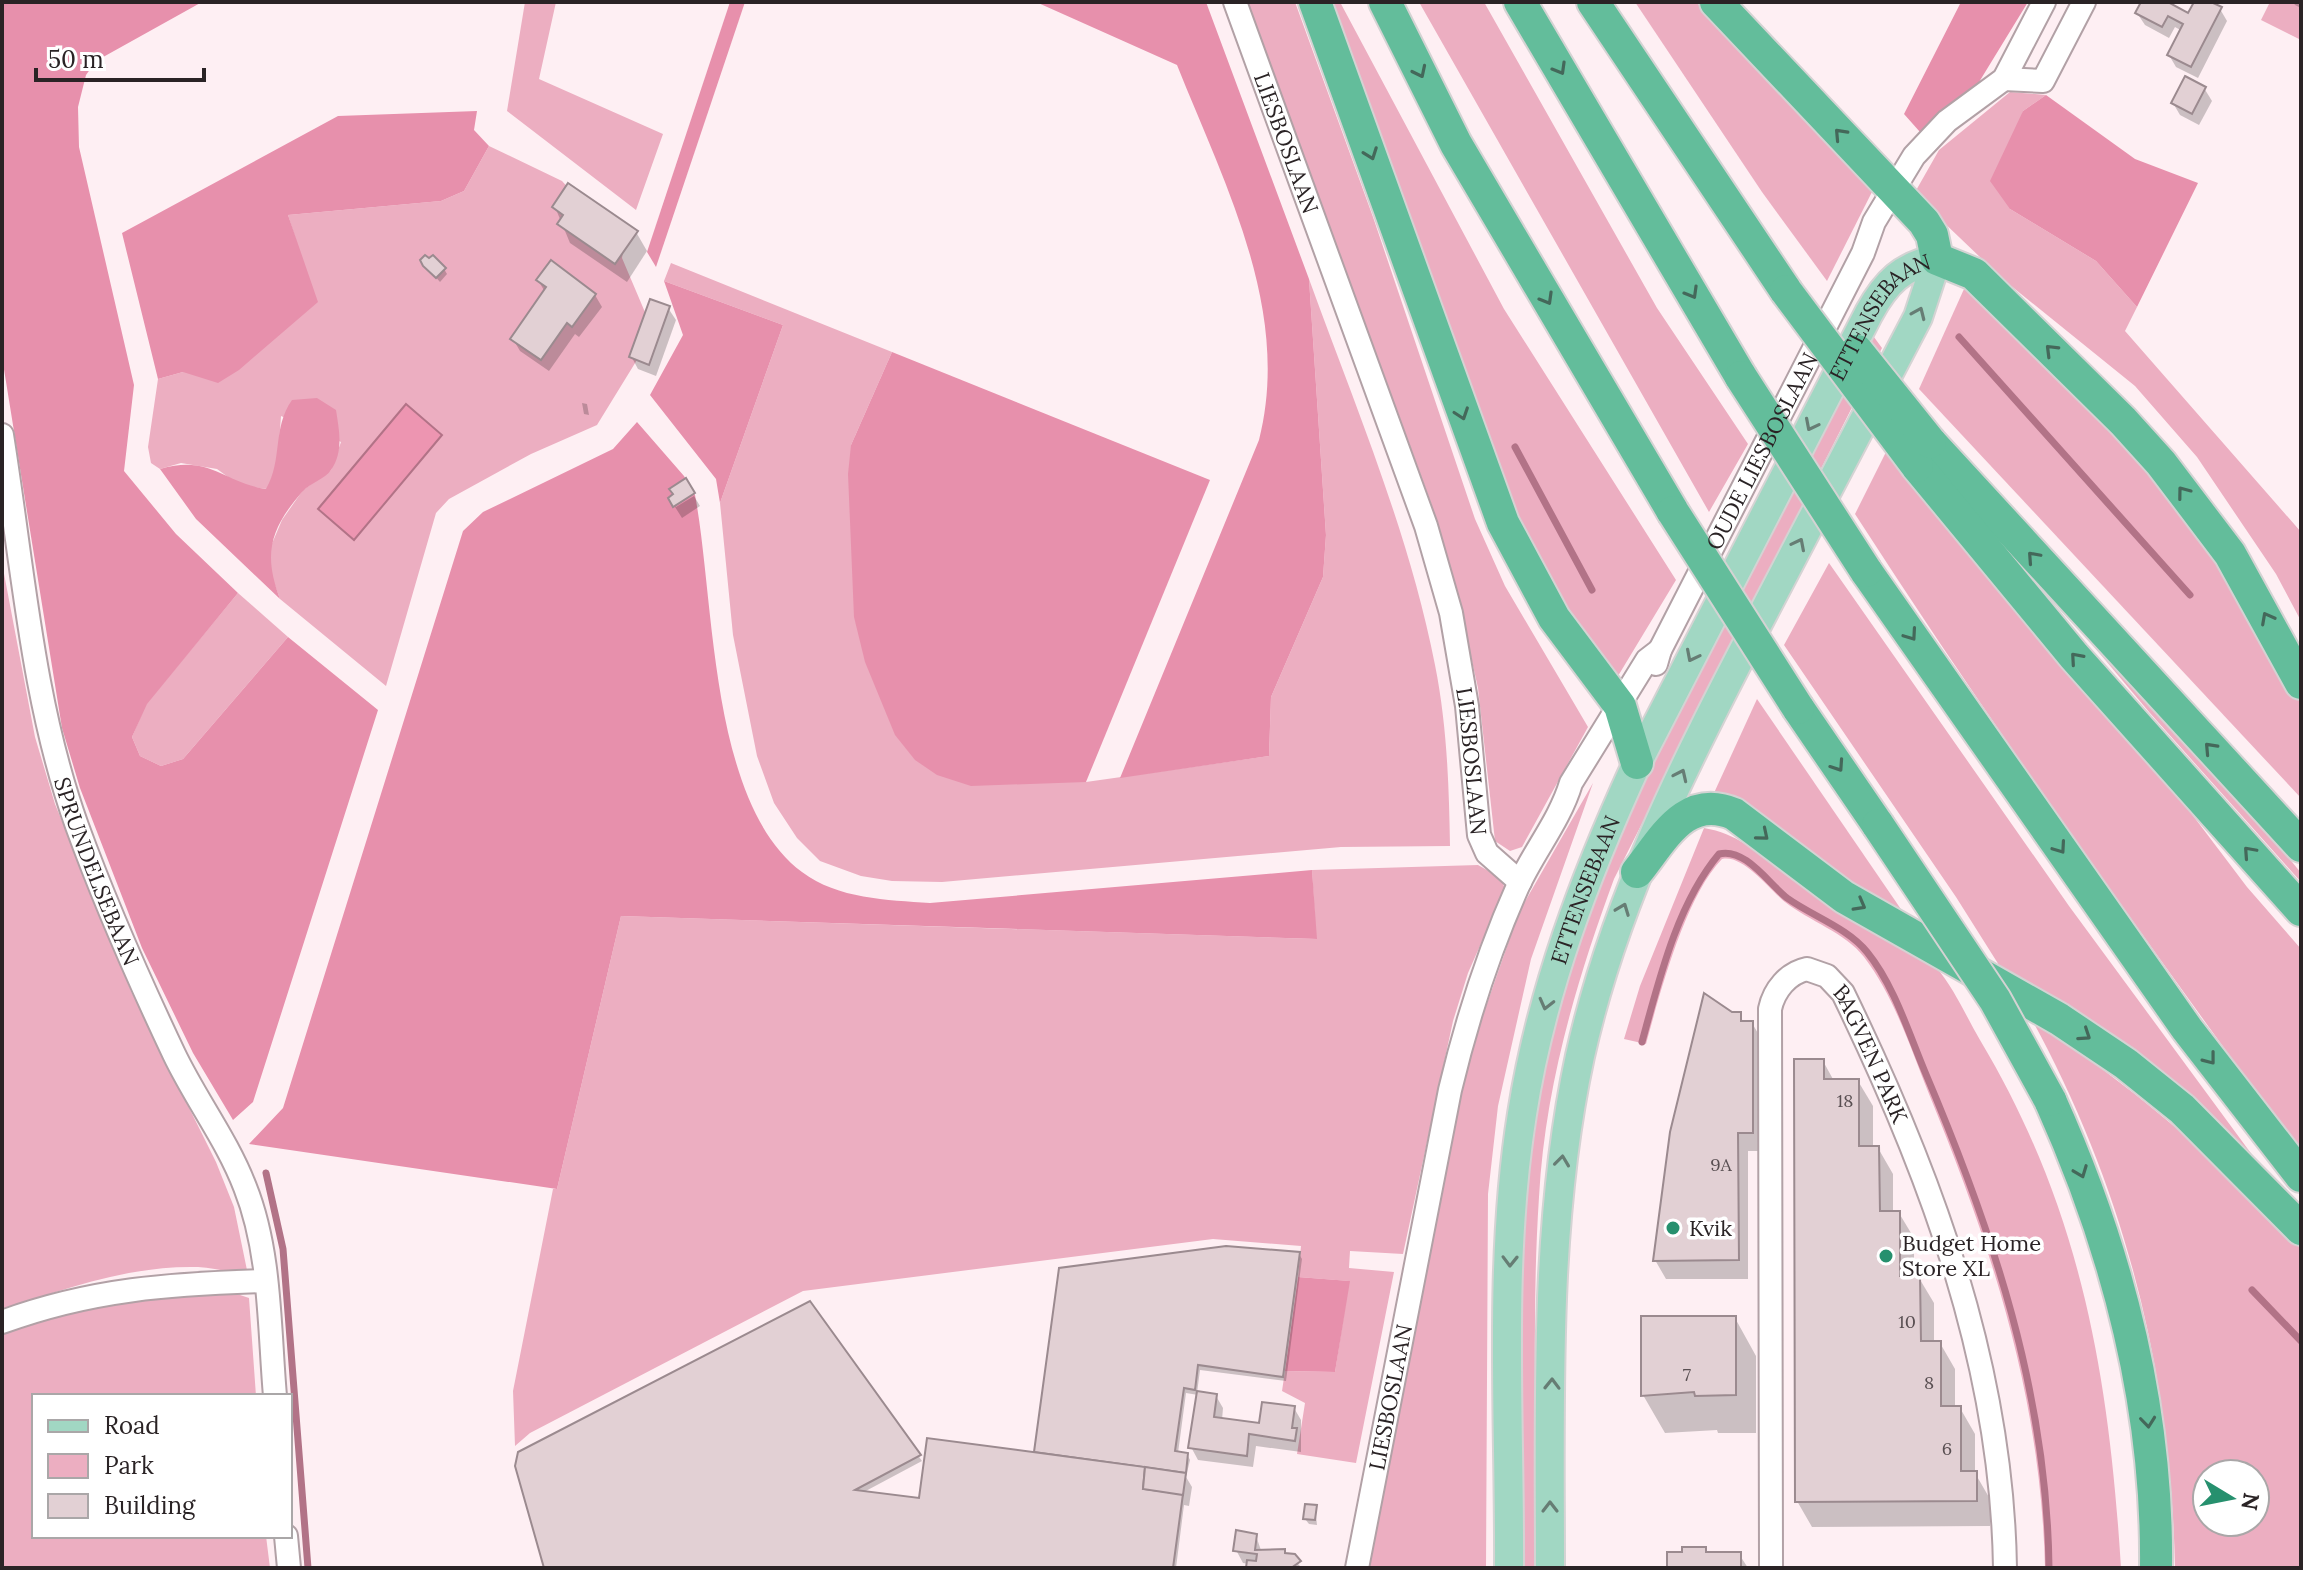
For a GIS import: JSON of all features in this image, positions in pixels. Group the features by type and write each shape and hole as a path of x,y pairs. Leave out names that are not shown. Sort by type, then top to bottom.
{"highway":[{"path":"1315,2 1503,523 1554,618 1624,713 1637,763"},
{"path":"1385,2 1456,144 1673,512 1798,708 1995,1000 2050,1100 2080,1167 2117,1273 2147,1412 2157,1509 2156,1568"},
{"path":"1520,2 1741,377 1866,571 2187,1029 2301,1176"},
{"path":"1593,2 1791,282 2074,656 2301,910"},
{"path":"1609,2 1791,282"},
{"path":"1716,2 1898,194 1932,235 1937,259 1974,274 2123,421 2161,463 2230,554 2301,683"},
{"path":"1923,454 2301,846"},
{"path":"1637,872 1669,828 1683,817 1714,808 1734,814 1844,897 2067,1024 2126,1064 2193,1119 2301,1229"}],"main road":[{"name":"ETTENSEBAAN","path":"1509,1568 1510,1246 1521,1115 1561,949 1608,825 1637,763 1884,287 1903,270 1937,259"},
{"name":"ETTENSEBAAN","path":"1550,1568 1554,1281 1561,1166 1588,1022 1606,955 1637,872 1691,752 1918,317 1937,259"}],"street":[{"name":"LIESBOSLAAN","path":"1235,2 1426,526 1451,613 1467,706 1479,835 1487,853 1520,882 1488,955 1450,1090 1357,1568"},
{"name":"OUDE LIESBOSLAAN","path":"1520,882 1565,803 1583,792 1624,713 1654,671 1660,650 1863,253 1886,229 1898,194 1947,121 2004,79 2044,2"},
{"path":"2004,79 2043,81 2084,2"},
{"name":"SPRUNDELSEBAAN","path":"2,435 35,667 60,775 96,871 175,1057 222,1137 246,1189 265,1281 275,1394"},
{"name":"BAGVEN PARK","path":"1771,1568 1770,1009 1773,998 1787,980 1807,969 1827,976 1843,993 1906,1136 1958,1276 1993,1419 2002,1496 2005,1568"},
{"path":"2,1322 87,1295 181,1284 265,1281"},
{"path":"286,1538 289,1568"}],"green space":[{"path":"525,2 556,2 539,79 663,134 636,210 507,111"},
{"path":"1247,2 1295,2 1373,217 1475,519 1505,586 1588,727 1522,847 1510,851 1495,841 1478,688 1453,576 1431,503"},
{"path":"1324,2 1340,2 1504,309 1676,580 1618,676 1580,628 1518,526"},
{"path":"1419,2 1484,2 1657,308 1748,444 1709,512"},
{"path":"1635,2 1696,2 1874,188 1827,281 1762,192"},
{"path":"2270,2 2301,2 2301,40 2261,20"},
{"path":"2010,92 2046,95 2023,111 2010,209 2096,261 2137,307 2125,331 2301,532 2301,621 2276,574 2197,457 2135,386 2005,281 1914,194 1939,150"},
{"path":"489,146 562,181 593,215 625,240 622,258 650,324 648,342 597,425 531,454 449,499 436,513 386,686 280,599 270,572 268,553 282,520 303,490 331,470 341,442 281,416 277,470 267,489 239,485 217,469 181,463 160,469 151,463 148,447 158,379 183,372 300,253 288,215 441,201 464,191","holes":["407,405 442,435 354,540"]},
{"path":"671,263 892,352 851,445 1086,782 1269,756 1271,697 1323,577 1326,535 1309,279 1380,470 1424,615 1442,710 1450,846 1341,847 942,882 892,881 861,876 820,861 797,838 774,803 757,756 733,635 720,503 783,325 664,281"},
{"path":"1964,289 1982,299 2172,494 2242,587 2301,700 2301,798 1919,389"},
{"path":"1871,333 1882,348 1614,879 1564,1035 1548,1115 1539,1197 1535,1290 1537,1568 1524,1568 1521,1525 1522,1249 1534,1116 1560,995 1592,897 1636,796"},
{"path":"1887,450 2041,638 2188,809 2247,887 2301,949 2301,1154 2018,757 1855,514"},
{"path":"1958,485 2221,774 2301,873 2301,882 2149,712"},
{"path":"2,563 35,737 55,804 131,991 216,1162 234,1207 248,1275 198,1267 148,1270 73,1287 2,1310"},
{"path":"1829,563 2069,906 2275,1186 2009,981 1956,897 1784,645"},
{"path":"238,593 288,637 183,759 161,766 140,756 132,737 146,704"},
{"path":"1757,699 1907,918 1840,882 1714,793"},
{"path":"1593,783 1531,959 1498,1106 1488,1194 1486,1568 1367,1568 1448,1151 1474,1041 1519,912"},
{"path":"1704,828 1733,837 1806,889 1929,960 1960,1002 2015,1103 2066,1230 2098,1361 2116,1497 2121,1568 2045,1568 2034,1445 2010,1326 1993,1268 1974,1210 1901,1023 1864,957 1837,934 1785,902 1747,867 1730,859 1722,859 1696,897 1685,921 1646,1044 1624,1039 1640,986"},
{"path":"1478,865 1501,878 1505,889 1468,973 1453,1021 1403,1254 1350,1251 1349,1268 1394,1272 1356,1463 1297,1454 1305,1403 1282,1391 1285,1371 1335,1372 1349,1281 1298,1277 1301,1246 1213,1239 803,1291 530,1433 515,1446 513,1391 553,1189 557,1189 621,916 1316,939 1312,870"},
{"path":"2031,1018 2173,1125 2270,1215 2301,1249 2301,1568 2175,1568 2172,1496 2152,1354 2137,1284 2093,1149"},
{"path":"225,1290 249,1298 256,1394 32,1394 32,1538 266,1538 270,1568 2,1568 2,1331 60,1310"}],"shaded area":[{"path":"2,2 202,2 96,61 86,75 78,107 79,147 134,385 124,471 176,534 238,593 147,704 132,737 140,756 161,766 183,759 288,637 378,710 253,1102 233,1120 193,1053 142,948 80,788 62,728 2,357"},
{"path":"730,2 745,2 656,267 647,252"},
{"path":"1036,2 1206,2 1309,279 1326,535 1323,577 1271,697 1269,756 1120,778 1259,440 1267,391 1267,343 1260,295 1248,248 1177,65"},
{"path":"1961,2 2028,2 1976,87 1946,107 1920,132 1904,114"},
{"path":"2046,95 2135,159 2198,183 2137,307 2096,261 2010,209 1990,181 2023,111"},
{"path":"477,111 474,130 489,146 464,191 441,201 288,215 318,302 239,370 218,383 183,372 158,379 122,233 338,116"},
{"path":"664,281 783,325 720,503 716,479 650,395 683,335"},
{"path":"892,352 1210,480 1086,782 971,786 937,775 915,760 895,735 865,662 854,617 848,474 851,445"},
{"path":"317,398 336,410 338,455 331,470 302,492 291,505 276,530 271,555 280,599 196,519 160,469 177,465 204,467 266,489 274,467 282,422 292,400"},
{"path":"406,404 442,435 354,540 318,509"},
{"path":"637,422 684,476 695,495 721,697 733,750 749,799 772,840 802,872 847,893 930,903 1312,870 1317,939 621,916 557,1189 249,1144 283,1108 463,531 483,512 613,449"},
{"path":"1298,1277 1350,1281 1335,1372 1285,1371"}],"building":[{"path":"2141,2 2168,2 2188,13 2194,2 2211,2 2222,7 2191,67 2167,55 2183,24 2168,16 2162,27 2135,13"},
{"path":"2185,76 2206,87 2192,114 2171,103"},
{"path":"568,183 638,231 615,264 557,224 563,215 552,207"},
{"path":"425,255 429,258 433,255 446,268 436,278 420,260"},
{"path":"551,260 596,294 572,327 567,323 541,360 510,339 546,287 536,280"},
{"path":"650,299 670,306 649,365 629,357"},
{"path":"686,478 695,493 673,507 668,498 673,494 669,489"},
{"path":"1704,993 1732,1012 1741,1012 1741,1021 1753,1021 1753,1133 1738,1133 1739,1260 1653,1261 1670,1132"},
{"path":"1794,1059 1824,1059 1824,1079 1859,1079 1859,1146 1879,1146 1880,1211 1900,1211 1900,1276 1920,1276 1921,1341 1941,1341 1941,1406 1961,1406 1961,1471 1977,1471 1977,1501 1795,1502"},
{"path":"1226,1246 1300,1252 1283,1377 1198,1365 1195,1390 1184,1388 1175,1451 1188,1453 1186,1473 1034,1452 1059,1268"},
{"path":"810,1301 921,1455 855,1490 919,1498 927,1438 1145,1467 1143,1489 1183,1494 1173,1568 544,1568 515,1466 518,1452"},
{"path":"1641,1316 1736,1316 1736,1395 1695,1396 1694,1392 1641,1396"},
{"path":"1197,1391 1217,1394 1214,1417 1259,1423 1262,1402 1295,1406 1292,1428 1297,1428 1295,1441 1249,1434 1247,1456 1188,1448"},
{"path":"1145,1467 1186,1473 1183,1495 1143,1489"},
{"path":"1305,1504 1317,1505 1315,1520 1303,1519"},
{"path":"1236,1530 1257,1534 1255,1550 1285,1549 1285,1553 1295,1554 1301,1561 1291,1568 1246,1568 1247,1560 1256,1561 1257,1554 1233,1551"},
{"path":"1682,1547 1706,1547 1706,1552 1741,1552 1741,1568 1667,1568 1667,1552 1682,1552"}],"waterway":[{"path":"1959,337 2190,595"},
{"path":"1515,447 1592,590"},
{"path":"1642,1042 1681,919 1704,874 1719,854 1729,853 1747,861 1787,898 1840,929 1867,952 1893,994 1907,1026 1994,1253 2027,1376 2046,1503 2049,1568"},
{"path":"266,1173 283,1249 308,1568"},
{"path":"2252,1290 2301,1341"}],"place":[{"name":"Kvik","path":"1673,1228"},
{"name":"Budget Home Store XL","path":"1886,1256"}]}
